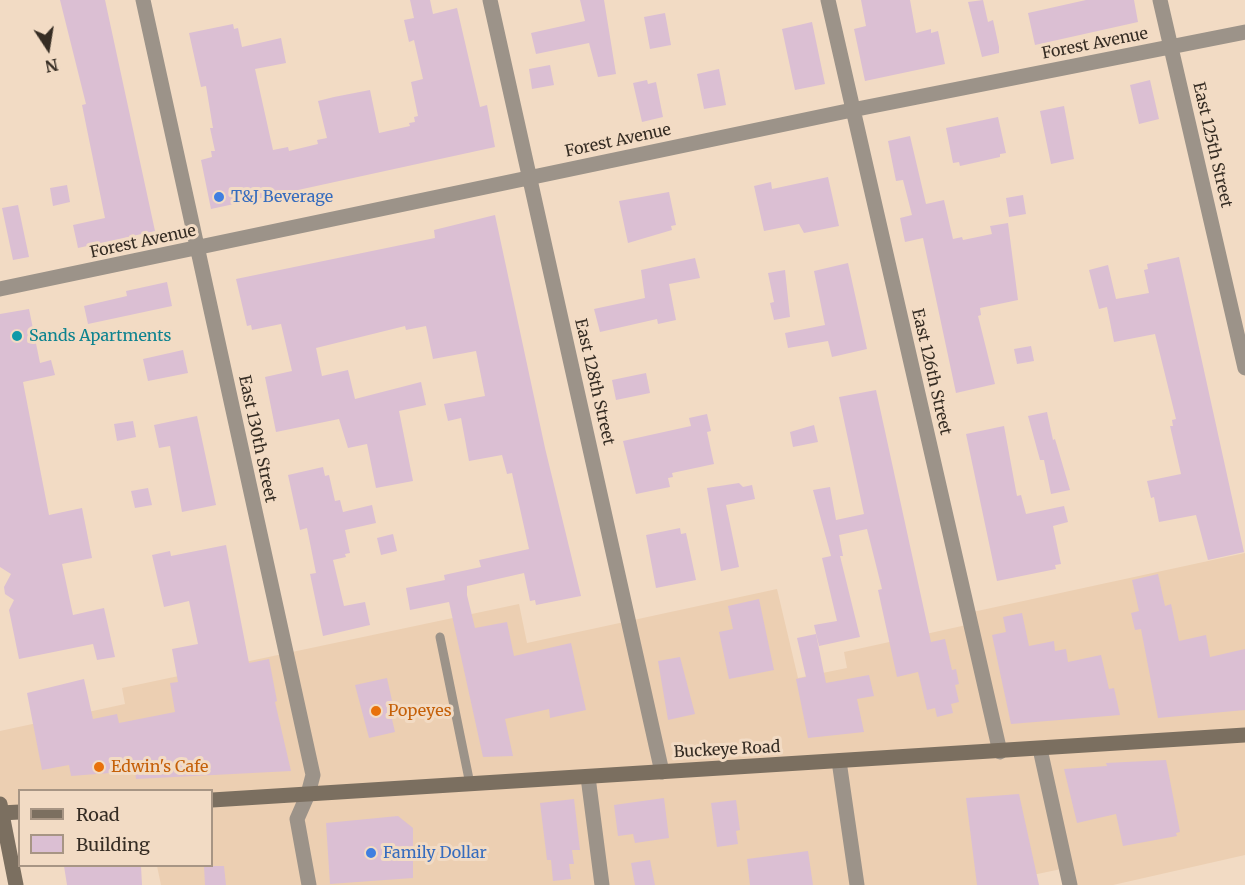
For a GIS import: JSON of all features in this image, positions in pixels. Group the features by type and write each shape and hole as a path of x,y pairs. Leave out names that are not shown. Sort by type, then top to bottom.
{"street":[{"name":"East 130th Street","path":"142,0 313,775 297,819 309,885"},
{"name":"East 128th Street","path":"490,0 662,772"},
{"name":"East 126th Street","path":"828,0 1000,752"},
{"name":"East 125th Street","path":"1160,0 1245,368"},
{"name":"Forest Avenue","path":"0,289 852,110 1245,32"},
{"name":"Buckeye Road","path":"213,800 1245,735"},
{"path":"1040,749 1070,885"},
{"path":"839,761 857,885"},
{"path":"588,777 602,885"},
{"path":"16,885 1,810 18,812"}],"lane":[{"path":"440,637 470,784"}],"shaded area":[{"path":"1245,553 1245,855 1113,885 1070,885 1066,868 985,885 161,885 157,867 213,867 213,789 18,789 18,812 0,804 0,731 125,704 122,688 519,604 527,643 777,589 798,678 847,668 844,652 971,624 968,613"}],"building":[{"path":"60,0 105,0 155,231 78,248 73,225 105,218 82,105 86,104"},
{"path":"410,0 430,0 433,14 457,8 480,107 487,105 495,147 211,209 201,160 212,157 211,151 215,151 210,128 213,128 206,86 201,87 189,33 233,24 234,29 238,28 242,47 281,38 286,63 255,69 273,150 288,147 289,151 318,144 317,140 327,138 318,101 334,97 370,90 379,133 410,126 409,123 415,122 414,117 418,116 411,82 423,79 414,40 409,42 404,20 414,18"},
{"path":"580,0 604,0 616,74 598,77 589,43 536,54 531,33 585,21"},
{"path":"861,0 910,0 916,33 931,29 931,33 938,31 945,64 865,81 854,29 866,26"},
{"path":"983,0 988,22 993,20 999,53 982,57 968,2"},
{"path":"1086,0 1134,0 1138,22 1035,45 1028,13"},
{"path":"665,13 671,45 650,49 644,17"},
{"path":"812,22 825,84 795,90 782,29"},
{"path":"550,65 554,85 532,89 529,69"},
{"path":"719,69 726,105 704,109 697,74"},
{"path":"647,80 648,84 656,82 663,117 642,122 633,83"},
{"path":"1150,80 1159,119 1139,124 1130,85"},
{"path":"1064,106 1074,159 1051,164 1040,111"},
{"path":"998,117 1006,153 1000,154 1000,157 960,166 959,162 953,163 946,128"},
{"path":"910,136 926,204 944,200 953,239 962,237 963,240 992,234 990,226 1008,223 1018,300 980,308 981,315 978,316 995,384 956,393 923,238 905,242 900,218 912,215 903,180 896,181 888,141"},
{"path":"828,177 839,226 804,233 799,224 764,231 754,186 771,182 772,189"},
{"path":"67,185 70,202 53,206 50,188"},
{"path":"669,192 676,225 671,226 672,230 628,243 619,201"},
{"path":"1023,195 1026,214 1009,217 1006,198"},
{"path":"18,205 29,257 13,260 2,208"},
{"path":"495,215 545,448 581,596 536,605 535,600 530,601 524,573 467,586 467,595 475,628 507,622 514,656 571,643 586,710 550,718 549,709 505,719 513,756 483,757 449,602 410,610 406,588 445,580 444,575 481,567 479,560 529,549 512,473 507,474 502,455 469,461 461,418 448,421 444,404 485,396 476,351 433,359 426,326 406,330 405,326 316,348 322,376 348,370 355,399 421,382 426,405 399,411 413,481 376,488 367,444 348,448 339,419 276,432 265,377 292,371 281,324 252,330 251,325 247,326 236,279 435,238 434,230"},
{"path":"1179,257 1244,552 1208,560 1196,515 1159,522 1154,497 1151,498 1147,481 1181,474 1170,426 1173,426 1172,420 1176,419 1155,334 1114,342 1107,307 1099,309 1089,270 1108,265 1116,299 1149,293 1144,270 1148,269 1147,264"},
{"path":"695,258 700,278 669,284 676,320 658,324 657,319 600,332 594,309 645,298 641,270"},
{"path":"848,263 867,349 832,357 828,341 788,348 785,333 825,325 814,271"},
{"path":"785,270 790,317 774,320 770,303 774,302 768,273"},
{"path":"167,282 172,306 88,324 84,306 127,296 126,291"},
{"path":"29,309 40,363 51,360 55,375 23,382 49,515 82,508 92,558 62,564 73,615 104,608 115,657 97,660 93,644 19,659 9,610 14,600 5,594 4,587 11,574 0,567 0,314"},
{"path":"1031,346 1034,361 1017,364 1014,349"},
{"path":"183,350 188,373 148,381 143,359"},
{"path":"646,373 650,393 616,400 612,380"},
{"path":"876,390 931,642 945,639 952,670 956,669 959,684 955,685 959,702 951,704 953,713 937,717 935,708 927,710 918,672 897,677 878,590 882,589 867,529 839,535 843,556 840,556 860,637 819,646 814,625 837,621 822,558 831,556 813,490 830,487 836,520 864,514 839,397"},
{"path":"1047,412 1053,440 1055,439 1070,490 1051,494 1044,460 1040,460 1028,416"},
{"path":"707,414 711,431 707,432 714,464 672,473 673,477 668,478 670,487 636,494 623,441 691,426 689,418"},
{"path":"197,416 216,505 182,512 170,446 159,448 154,425"},
{"path":"133,421 136,437 117,441 114,424"},
{"path":"814,425 818,442 793,447 790,432"},
{"path":"1004,426 1017,496 1021,495 1026,514 1064,506 1068,522 1053,526 1061,564 1055,565 1056,569 997,581 966,434"},
{"path":"323,467 325,476 329,475 335,501 340,500 343,512 372,505 376,523 345,530 350,553 345,554 346,557 333,560 344,606 365,602 370,625 323,636 310,574 316,573 307,528 300,530 288,475"},
{"path":"739,483 743,487 752,485 755,499 726,505 739,567 721,571 707,488"},
{"path":"148,488 152,505 135,508 131,491"},
{"path":"680,528 681,534 686,533 696,580 656,588 646,535"},
{"path":"393,534 397,551 381,555 377,538"},
{"path":"226,545 249,663 269,659 277,701 275,702 291,771 136,779 135,771 71,776 69,765 42,770 27,693 84,679 93,719 117,714 119,723 175,712 170,683 178,682 172,649 198,644 189,601 164,607 152,555 170,551 171,556"},
{"path":"1158,574 1165,606 1171,604 1179,641 1206,635 1210,657 1245,649 1245,710 1158,718 1141,629 1135,630 1131,613 1139,611 1132,580"},
{"path":"759,599 774,670 729,679 719,632 733,629 728,606"},
{"path":"1022,613 1029,646 1054,641 1055,651 1066,649 1068,662 1101,655 1109,689 1114,688 1120,715 1011,724 992,635 1006,632 1003,617"},
{"path":"816,634 826,683 869,675 874,696 857,699 864,732 808,738 796,679 806,677 797,638"},
{"path":"680,657 695,714 668,720 658,661"},
{"name":"Popeyes","path":"387,678 395,714 391,715 395,732 369,738 355,685"},
{"path":"1166,760 1180,832 1176,833 1177,836 1123,846 1116,814 1077,823 1064,769 1107,766 1106,763"},
{"path":"1019,794 1039,885 977,885 966,798"},
{"path":"664,798 669,838 635,843 633,834 618,836 614,805"},
{"path":"574,799 580,850 572,850 574,864 569,864 571,879 553,881 551,860 547,860 540,803"},
{"path":"736,800 740,830 736,831 738,844 717,847 711,803"},
{"name":"Family Dollar","path":"398,816 413,828 413,878 330,884 326,823"},
{"path":"808,851 813,885 750,885 747,859"},
{"path":"650,860 655,885 635,885 631,863"},
{"path":"224,866 226,885 205,885 204,867"},
{"path":"64,867 141,867 142,885 67,885"}],"place":[{"name":"T&J Beverage","path":"219,197"},
{"name":"Sands Apartments","path":"17,336"},
{"name":"Popeyes","path":"376,711"},
{"name":"Edwin's Cafe","path":"99,767"},
{"name":"Family Dollar","path":"371,853"}]}
